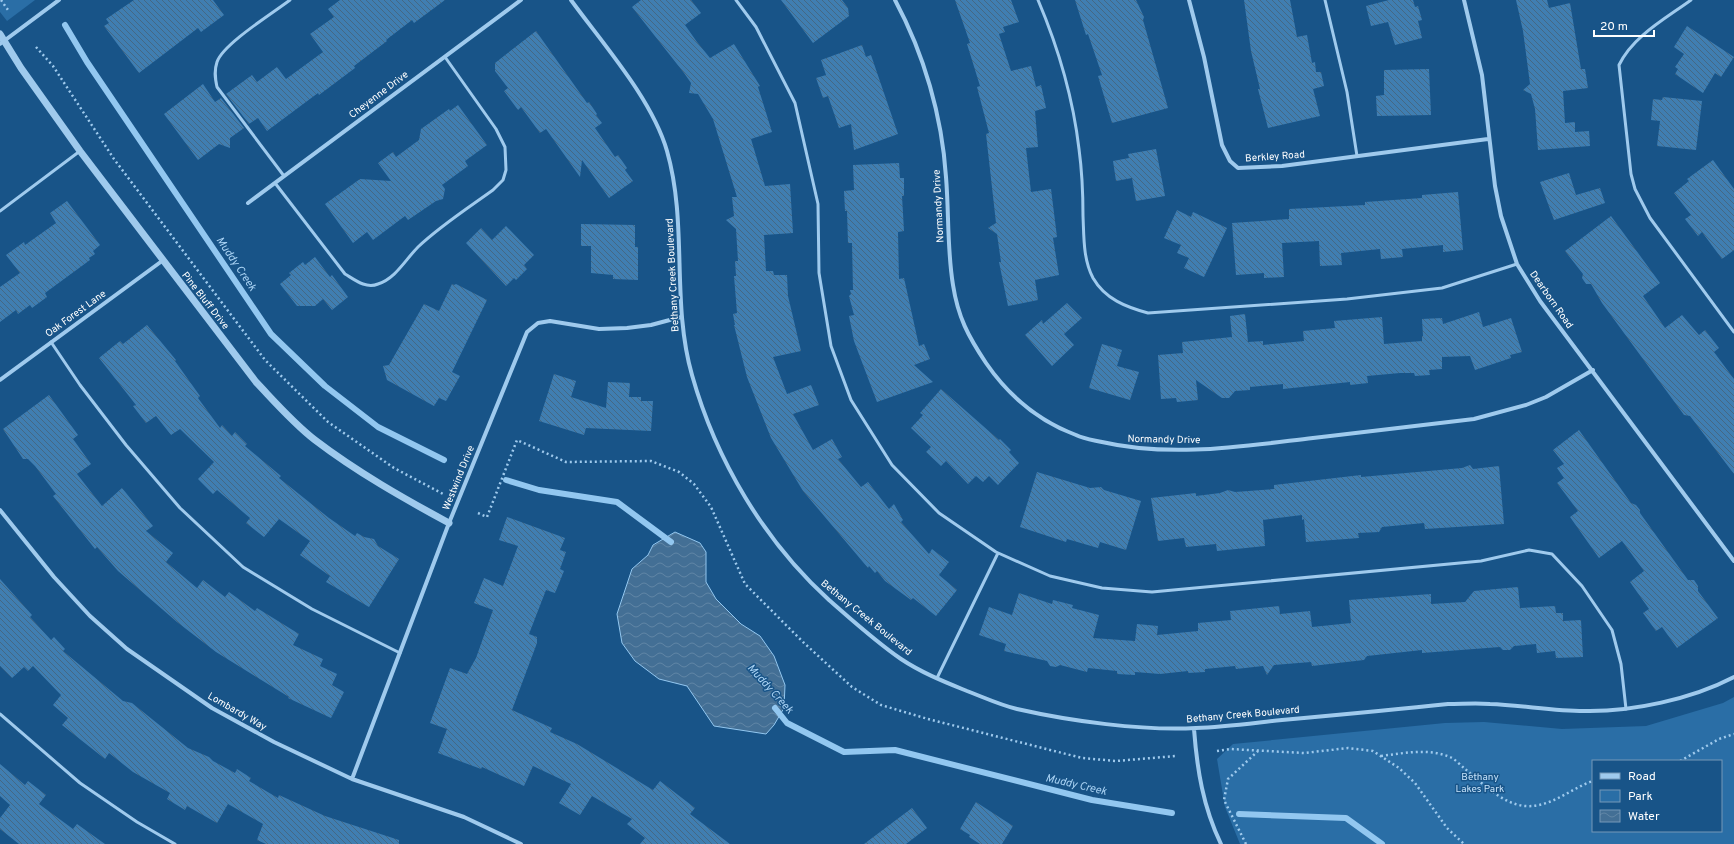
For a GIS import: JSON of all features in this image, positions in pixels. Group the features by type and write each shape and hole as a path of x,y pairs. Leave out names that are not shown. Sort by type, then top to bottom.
{"street":[{"path":"1,39 59,0"},
{"name":"Cheyenne Drive","path":"248,203 521,0"},
{"name":"Bethany Creek Boulevard","path":"571,0 631,82 656,121 667,150 675,186 679,226 681,317 693,378 721,451 738,484 782,551 811,583 840,610 901,659 937,678 1014,708 1126,726 1194,728 1448,704 1489,704 1584,711 1626,709 1664,701 1712,688 1734,677"},
{"name":"Normandy Drive","path":"896,0 922,59 934,100 942,139 946,176 951,271 956,306 967,335 995,376 1012,395 1045,420 1077,436 1126,448 1184,450 1246,446 1474,419 1502,413 1546,397 1593,370"},
{"name":"Berkley Road","path":"1189,0 1204,57 1222,146 1230,162 1238,168 1282,166 1488,139"},
{"name":"Dearborn Road","path":"1464,0 1482,75 1494,186 1501,216 1517,264 1540,301 1593,370 1734,561"},
{"name":"Pine Bluff Drive","path":"1,39 80,151 162,261 256,382 289,417 314,439 360,471 408,501 449,523"},
{"name":"Oak Forest Lane","path":"0,380 162,261"},
{"name":"Westwind Drive","path":"352,779 449,523 517,352 527,332 538,323 550,321 599,329 651,325 681,317"},
{"name":"Lombardy Way","path":"0,510 54,577 90,616 127,649 212,708 274,742 352,779 464,817 521,844"},
{"path":"1194,728 1196,764 1201,791 1212,826 1221,844"}],"lane":[{"path":"284,176 217,86 214,72 217,61 225,49 290,0"},
{"path":"736,0 756,27 795,104 818,204 819,273 831,346 851,400 892,465 939,513 998,553 1050,576 1102,588 1152,592 1481,561 1529,550 1552,554 1582,586 1612,630 1621,664 1626,709"},
{"path":"1038,0 1048,24 1065,77 1072,109 1080,156 1085,259 1094,279 1108,296 1126,307 1148,313 1347,299 1434,289 1467,282 1517,264"},
{"path":"1325,0 1347,92 1357,156"},
{"path":"1691,0 1634,42 1625,53 1619,65 1631,174 1642,206 1734,332"},
{"path":"275,183 345,274 359,283 368,286 377,285 389,279 418,247 493,190 503,180 506,170 505,147 496,129 445,57"},
{"path":"0,211 80,151"},
{"path":"51,342 80,385 126,445 175,502 243,567 312,609 400,653"},
{"path":"937,678 998,553"},
{"path":"0,714 80,783 138,822 175,844"}],"path":[{"path":"1,0 8,10"},
{"path":"36,47 54,66 114,159 265,360 328,422 394,468 445,495"},
{"path":"478,513 487,518 517,440 566,462 651,461 679,472 694,484 711,507 745,584 802,642 852,687 881,705 928,719 1082,758 1116,761 1176,756"},
{"path":"1682,760 1719,739 1734,734"},
{"path":"1217,751 1230,749 1304,754 1348,748 1373,751 1399,768 1415,783 1447,828 1464,844"},
{"path":"1381,756 1424,750 1451,757 1509,802 1526,806 1542,804 1563,796 1582,784 1592,781"},
{"path":"1246,844 1224,800 1228,779 1258,751"}],"green space":[{"path":"0,0 35,0 7,21 0,12"},
{"name":"Bethany Lakes Park","path":"1734,697 1734,844 1240,844 1225,807 1217,759 1233,744 1445,723 1484,722 1562,729 1646,726 1723,703"}],"water":[{"path":"675,532 700,543 706,552 706,582 716,599 741,624 760,636 774,656 785,685 784,708 774,725 766,734 714,726 687,686 659,679 635,661 622,643 617,614 632,569 648,555 653,545"}],"building":[{"path":"134,0 213,0 224,15 201,32 198,28 139,73 104,26 109,23 106,19"},
{"path":"340,0 445,0 414,23 412,20 354,66 355,68 319,95 318,93 267,131 258,118 249,124 226,94 252,75 257,82 277,67 286,79 323,52 310,34 334,17 328,9"},
{"path":"641,0 691,0 701,13 685,25 697,42 710,58 734,44 760,86 758,87 772,132 751,139 765,186 790,184 793,233 764,235 766,271 773,271 774,275 787,275 788,296 801,351 773,357 787,394 811,385 819,405 793,414 813,450 832,439 842,457 838,459 861,487 868,482 889,509 894,504 903,520 901,522 929,554 932,549 949,562 939,575 957,590 936,616 913,598 911,600 885,581 877,571 875,573 869,566 868,568 803,491 771,438 747,377 734,325 733,314 737,313 734,276 736,276 735,261 738,261 736,229 726,220 734,216 732,197 737,197 713,119 698,94 689,93 691,83 632,7"},
{"path":"781,0 842,0 848,8 849,16 813,43"},
{"path":"955,0 1011,0 1019,22 1003,27 1005,32 999,34 1011,71 1031,66 1036,87 1041,85 1046,108 1035,111 1038,147 1026,148 1031,192 1051,189 1057,237 1053,238 1059,275 1035,280 1038,300 1008,306 999,262 1001,262 997,234 988,228 996,223 986,134 989,133 977,87 980,86 967,44 970,43"},
{"path":"1075,0 1136,0 1144,17 1143,20 1168,108 1112,123 1098,76 1102,75 1088,34 1086,35"},
{"path":"1244,0 1290,0 1297,37 1307,35 1312,63 1315,62 1316,72 1321,72 1324,86 1313,89 1320,116 1268,128 1258,89 1260,89 1251,51"},
{"path":"1389,0 1413,0 1415,7 1418,6 1422,20 1418,21 1422,38 1395,45 1388,22 1371,26 1366,6"},
{"path":"1516,0 1547,0 1549,8 1570,3 1581,69 1585,69 1588,88 1563,91 1565,123 1575,122 1575,132 1589,131 1590,146 1538,150 1535,109 1531,94 1523,90 1530,84 1523,31"},
{"path":"1687,26 1734,57 1721,77 1715,73 1703,93 1675,74 1678,69 1675,67 1684,54 1674,47"},
{"path":"536,31 587,103 589,102 597,114 596,115 602,123 595,128 615,157 618,155 627,168 625,170 633,181 609,198 582,160 580,177 546,129 540,133 521,107 518,110 504,91 508,88 495,71 495,63"},
{"path":"862,45 866,57 871,55 898,134 854,150 851,124 839,128 828,96 823,98 816,78 826,75 821,60"},
{"path":"1429,69 1431,115 1377,116 1376,96 1384,95 1384,70"},
{"path":"203,84 215,102 221,98 244,128 230,138 230,148 219,144 198,160 164,114"},
{"path":"1663,97 1702,101 1696,150 1657,146 1660,121 1651,120 1653,99 1662,100"},
{"path":"458,105 487,145 465,161 468,166 442,185 445,189 443,199 436,201 408,220 405,216 373,240 367,232 353,243 325,204 360,179 391,181 378,163 393,152 396,157 419,140 421,129 449,109 450,111"},
{"path":"1156,149 1165,196 1136,201 1132,178 1116,181 1113,161 1129,158 1128,154"},
{"path":"1713,160 1734,189 1734,250 1722,259 1702,232 1698,236 1685,219 1691,215 1674,193 1689,181 1687,179"},
{"path":"899,163 900,178 904,178 904,196 902,196 904,231 898,232 899,279 904,278 919,346 924,344 930,359 914,365 933,382 877,402 854,341 849,316 854,315 849,296 851,294 850,290 853,290 852,243 848,243 847,211 845,211 844,191 854,190 853,165"},
{"path":"1569,173 1576,195 1600,188 1605,203 1554,220 1540,182"},
{"path":"1458,192 1463,250 1443,252 1443,245 1402,249 1403,257 1381,259 1380,249 1341,253 1342,265 1320,266 1319,241 1282,243 1284,277 1264,278 1264,273 1236,275 1232,223 1289,219 1289,209 1365,205 1365,202 1422,198 1422,195"},
{"path":"67,201 100,245 93,251 95,254 89,258 90,260 45,293 47,297 32,308 30,305 18,314 16,310 0,322 0,287 20,273 6,255 24,242 25,245 56,223 50,213"},
{"path":"1177,210 1191,217 1193,212 1227,228 1204,277 1184,268 1189,258 1177,253 1181,245 1164,238"},
{"path":"1611,216 1660,283 1643,296 1665,328 1682,315 1699,335 1705,330 1719,348 1714,352 1734,379 1734,474 1690,416 1684,415 1602,303 1591,284 1586,284 1582,278 1583,274 1565,251"},
{"path":"581,224 635,225 635,247 638,247 638,280 613,279 613,275 591,273 591,246 581,246"},
{"path":"506,226 534,255 524,265 527,269 516,280 514,278 506,286 466,243 481,228 492,240"},
{"path":"315,257 330,277 332,275 348,297 332,310 323,299 315,306 297,306 280,284 291,275 289,273 303,262 305,265"},
{"path":"452,284 456,284 487,300 452,372 460,376 446,401 439,398 434,406 387,380 383,366 389,365 424,304 439,311"},
{"path":"1067,303 1082,318 1064,334 1074,345 1052,366 1025,335 1042,320 1043,324"},
{"path":"1479,312 1483,327 1511,318 1522,352 1510,355 1511,358 1475,370 1470,356 1442,357 1442,369 1429,370 1430,375 1415,376 1414,373 1400,373 1367,376 1368,383 1350,385 1350,382 1283,389 1283,384 1250,387 1250,390 1235,391 1229,398 1222,398 1196,380 1198,400 1177,402 1176,398 1161,399 1158,355 1183,353 1182,342 1232,337 1230,316 1245,314 1248,342 1263,341 1263,345 1304,341 1303,331 1335,328 1334,321 1382,317 1384,344 1422,341 1422,319 1442,318 1443,324"},
{"path":"147,325 176,360 175,361 200,396 198,398 220,428 222,425 232,436 235,432 247,444 245,446 281,476 279,478 329,518 355,536 357,533 364,537 374,539 378,546 399,559 369,607 326,582 330,576 300,555 310,541 279,519 264,537 246,523 250,518 217,490 213,494 198,479 214,462 180,429 171,435 156,416 146,423 133,406 136,405 99,358 120,341 123,344"},
{"path":"1102,344 1122,350 1117,366 1139,372 1130,400 1089,388"},
{"path":"554,374 576,381 571,397 606,408 608,382 630,383 629,397 641,397 641,401 653,401 651,431 586,428 584,435 539,421"},
{"path":"941,389 999,440 1000,439 1011,450 1009,452 1019,463 998,485 989,476 983,482 976,476 968,484 946,461 941,466 926,452 931,447 911,428 923,415 920,413"},
{"path":"49,395 78,435 73,439 91,464 77,474 102,506 122,488 153,526 146,531 173,553 166,562 197,588 203,580 225,597 229,592 255,611 257,608 299,634 293,645 323,659 320,666 337,674 332,685 344,692 331,718 288,698 289,697 216,652 177,622 118,571 97,547 95,549 53,496 56,494 35,466 28,459 23,459 3,429"},
{"path":"1579,430 1631,503 1636,505 1640,510 1640,513 1688,580 1694,580 1698,586 1698,591 1718,618 1677,648 1662,627 1656,631 1643,613 1649,609 1630,582 1644,571 1622,541 1599,558 1570,517 1578,511 1557,483 1564,478 1557,468 1564,464 1553,450"},
{"path":"1470,465 1473,469 1499,466 1504,524 1425,529 1424,523 1382,527 1379,532 1358,533 1359,538 1306,542 1304,519 1302,520 1302,515 1263,520 1265,546 1217,551 1216,544 1186,547 1184,538 1158,541 1151,498 1196,493 1196,496 1220,493 1228,490 1235,492 1274,489 1274,485 1361,475 1361,477 1462,468"},
{"path":"1037,472 1090,488 1101,487 1104,490 1141,501 1126,550 1100,542 1098,548 1067,539 1066,542 1020,527"},
{"path":"507,517 565,538 560,550 566,552 560,569 564,571 555,593 546,590 529,634 537,637 537,643 512,710 552,728 550,732 577,744 653,790 660,781 695,808 690,814 730,844 640,844 645,838 627,824 632,819 592,796 580,815 559,803 571,784 533,766 524,786 482,767 481,769 438,753 447,729 430,723 450,668 467,674 476,658 493,610 474,603 484,578 503,586 518,546 499,540"},
{"path":"0,579 32,615 30,617 51,640 54,637 65,649 63,651 123,701 132,703 188,748 209,757 213,761 235,773 237,769 251,778 249,781 278,798 279,795 325,816 399,840 399,844 266,844 257,840 263,824 228,804 217,823 187,806 185,810 167,799 170,793 133,772 109,753 105,759 62,725 68,718 53,705 61,695 33,666 28,671 24,667 12,678 0,666"},
{"path":"1518,587 1520,608 1555,606 1556,613 1563,613 1563,621 1581,620 1583,657 1556,658 1555,651 1537,653 1536,644 1514,646 1510,650 1503,650 1500,647 1422,653 1422,650 1367,656 1364,660 1312,666 1311,662 1274,665 1267,675 1263,666 1236,669 1235,666 1205,669 1205,672 1188,673 1188,671 1160,674 1135,672 1135,675 1117,674 1117,671 1088,668 1087,672 1060,665 1056,667 1050,666 1047,661 1004,651 1006,644 979,635 989,607 1012,615 1019,593 1052,604 1053,600 1073,605 1072,608 1099,615 1093,638 1135,641 1137,624 1158,626 1157,635 1198,631 1198,623 1231,620 1230,611 1279,606 1280,614 1310,611 1312,627 1351,623 1349,600 1431,594 1431,604 1465,602 1474,591"},
{"path":"0,764 25,785 28,781 46,795 39,804 73,829 77,824 105,844 19,844 0,829 0,818 10,805 0,796"},
{"path":"976,802 1013,826 1002,844 980,844 960,829"},
{"path":"912,808 927,828 906,844 864,844"}],"waterway":[{"name":"Muddy Creek","path":"65,25 87,62 271,334 325,386 378,427 444,460"},
{"name":"Muddy Creek","path":"506,480 539,490 617,502 671,542"},
{"name":"Muddy Creek","path":"775,708 787,723 844,752 895,750 1092,800 1172,813"},
{"name":"Muddy Creek","path":"1239,814 1346,818 1382,844"}]}
